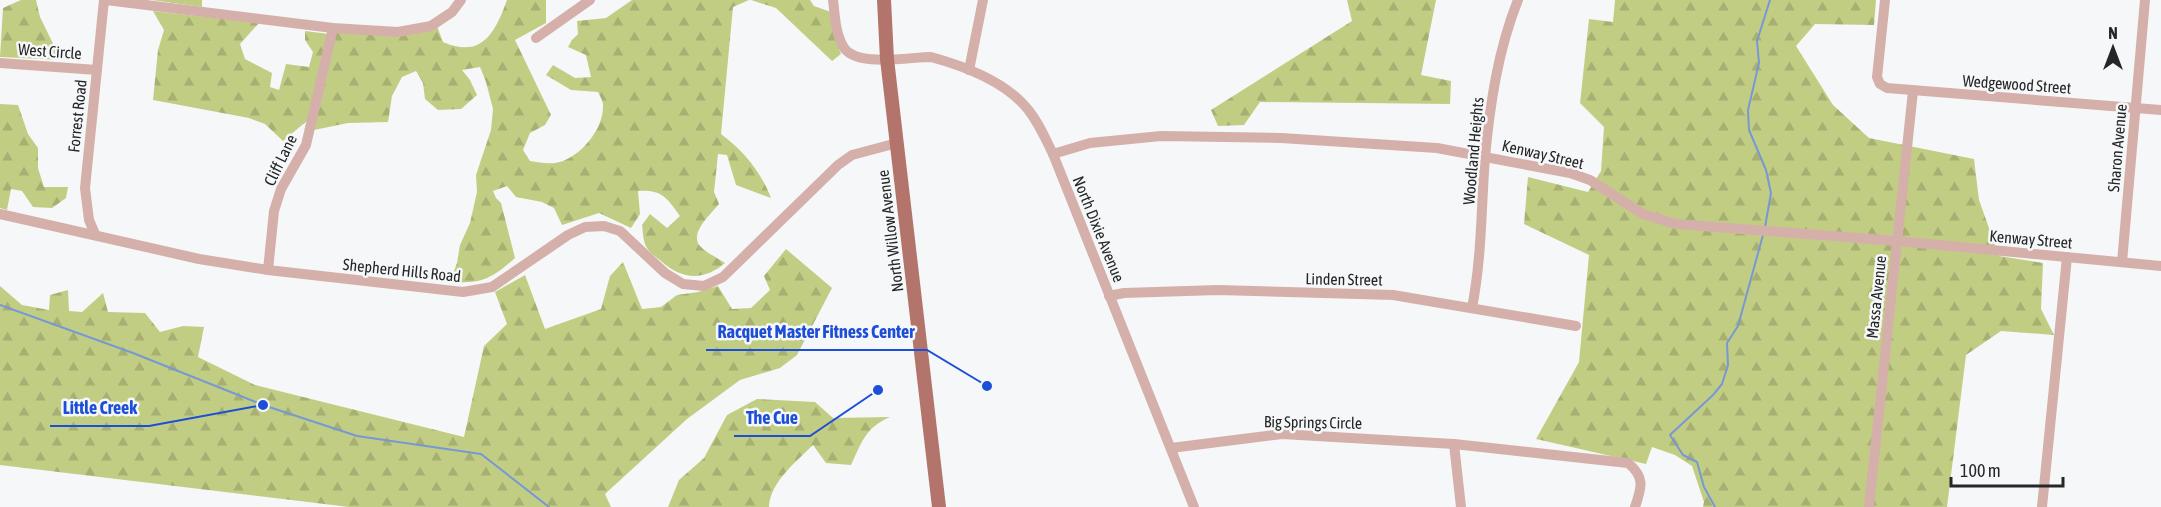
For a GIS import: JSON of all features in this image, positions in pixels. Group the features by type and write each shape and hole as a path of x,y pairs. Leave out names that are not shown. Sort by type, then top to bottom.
{"main road":[{"name":"North Willow Avenue","path":"884,0 887,59 939,507"}],"street":[{"path":"105,0 333,28 398,33 431,26 452,12 461,0"},
{"name":"Forrest Road","path":"95,234 89,220 85,188 105,0"},
{"path":"536,38 590,0"},
{"name":"North Dixie Avenue","path":"833,0 837,30 842,45 848,53 861,58 931,57 969,70 992,81 1015,95 1030,113 1053,154 1194,507"},
{"path":"969,70 983,0"},
{"name":"Woodland Heights","path":"1472,308 1479,272 1485,156 1496,75 1506,34 1518,0"},
{"name":"Wedgewood Street","path":"1885,0 1877,77 1880,84 1887,88 2161,110"},
{"name":"Sharon Avenue","path":"2122,262 2145,0"},
{"name":"Cliff Lane","path":"268,270 274,211 282,189 306,145 333,28"},
{"name":"West Circle","path":"0,63 97,70"},
{"name":"Massa Avenue","path":"1869,507 1913,91"},
{"name":"Kenway Street","path":"1053,154 1090,142 1161,136 1281,138 1437,148 1570,173 1590,180 1643,214 1676,224 1898,241 2161,266"},
{"name":"Shepherd Hills Road","path":"0,214 199,259 268,270 463,292 492,287 568,235 585,227 604,226 620,231 665,273 683,284 704,286 723,277 838,165 852,155 897,143"},
{"path":"2042,507 2067,257"},
{"name":"Linden Street","path":"1109,296 1125,293 1209,291 1393,295 1576,326"},
{"name":"Big Springs Circle","path":"1172,448 1282,434 1454,444 1628,463 1641,476 1640,493 1635,507"},
{"path":"1454,444 1461,507"}],"green space":[{"path":"21,0 36,0 40,17 61,60 0,57 3,8"},
{"path":"152,0 202,0 202,7"},
{"path":"507,0 546,0 546,23 515,40 551,115 545,125 530,133 523,150 530,161 551,163 571,157 585,146 596,130 602,113 603,103 598,92 571,90 546,75 553,65 575,78 591,77 586,55 568,47 578,34 577,21 606,18 632,0 749,0 733,7 721,134 751,163 771,198 736,185 727,155 718,154 714,192 719,204 702,224 697,241 705,251 725,263 709,273 685,275 669,267 650,252 645,243 642,225 650,214 667,228 680,216 658,193 638,191 640,214 631,228 599,213 562,225 554,208 542,202 516,197 507,186 493,191 501,203 515,258 485,279 450,282 457,263 460,245 470,223 477,192 476,175 491,130 493,109 480,67 462,70 477,95 461,109 438,110 425,99 423,83 416,71 402,77 392,96 388,122 348,123 314,130 335,32 437,26 443,42 468,47 485,40 492,32"},
{"path":"751,0 810,0 814,6 831,12 835,37 841,54 832,61 776,8"},
{"path":"1347,0 1436,0 1421,75 1451,81 1450,104 1260,102 1244,125 1218,126 1211,110 1352,21"},
{"path":"1615,0 1876,0 1874,25 1815,24 1796,46 1833,105 1869,138 1974,159 1979,200 1999,256 2043,263 2041,309 2054,335 2001,331 1966,355 1947,507 1703,507 1704,502 1692,466 1675,455 1652,447 1646,464 1536,439 1579,362 1589,255 1524,224 1528,177 1588,192 1601,171 1604,127 1580,103 1589,19 1613,22"},
{"path":"153,11 259,23 240,44 245,59 272,73 270,87 279,90 286,64 309,67 313,52 305,40 305,31 329,34 308,120 283,141 265,124 249,118 153,100 158,50 164,30"},
{"path":"0,104 18,105 28,134 38,148 38,168 44,187 68,187 66,198 52,208 33,207 22,191 11,189 7,210 0,208"},
{"path":"786,249 832,288 797,355 780,368 740,380 687,419 605,494 611,507 349,507 0,465 0,286 22,305 49,310 50,295 68,290 69,311 82,312 103,293 108,312 145,313 160,332 183,326 204,327 198,357 255,385 464,437 484,346 507,324 495,292 525,275 545,329 601,309 610,276 623,262 642,309 661,307 677,295 718,286 732,309 751,308 770,290 764,276"},
{"path":"757,399 815,402 833,418 890,417 870,431 851,465 826,463 813,445 779,481 769,507 668,507 679,480 704,458 727,415"}],"waterway":[{"path":"1765,227 1771,193 1766,170 1749,130 1748,110 1759,63 1757,41 1770,0"},
{"path":"1715,507 1704,487 1697,462 1683,455 1670,435 1722,384 1728,365 1727,343 1738,326 1763,235"},
{"path":"0,305 133,353 263,405 357,436 481,454 549,507"}],"place":[{"name":"Racquet Master Fitness Center","path":"987,386"},
{"name":"The Cue","path":"878,390"},
{"name":"Little Creek","path":"263,405"}]}
